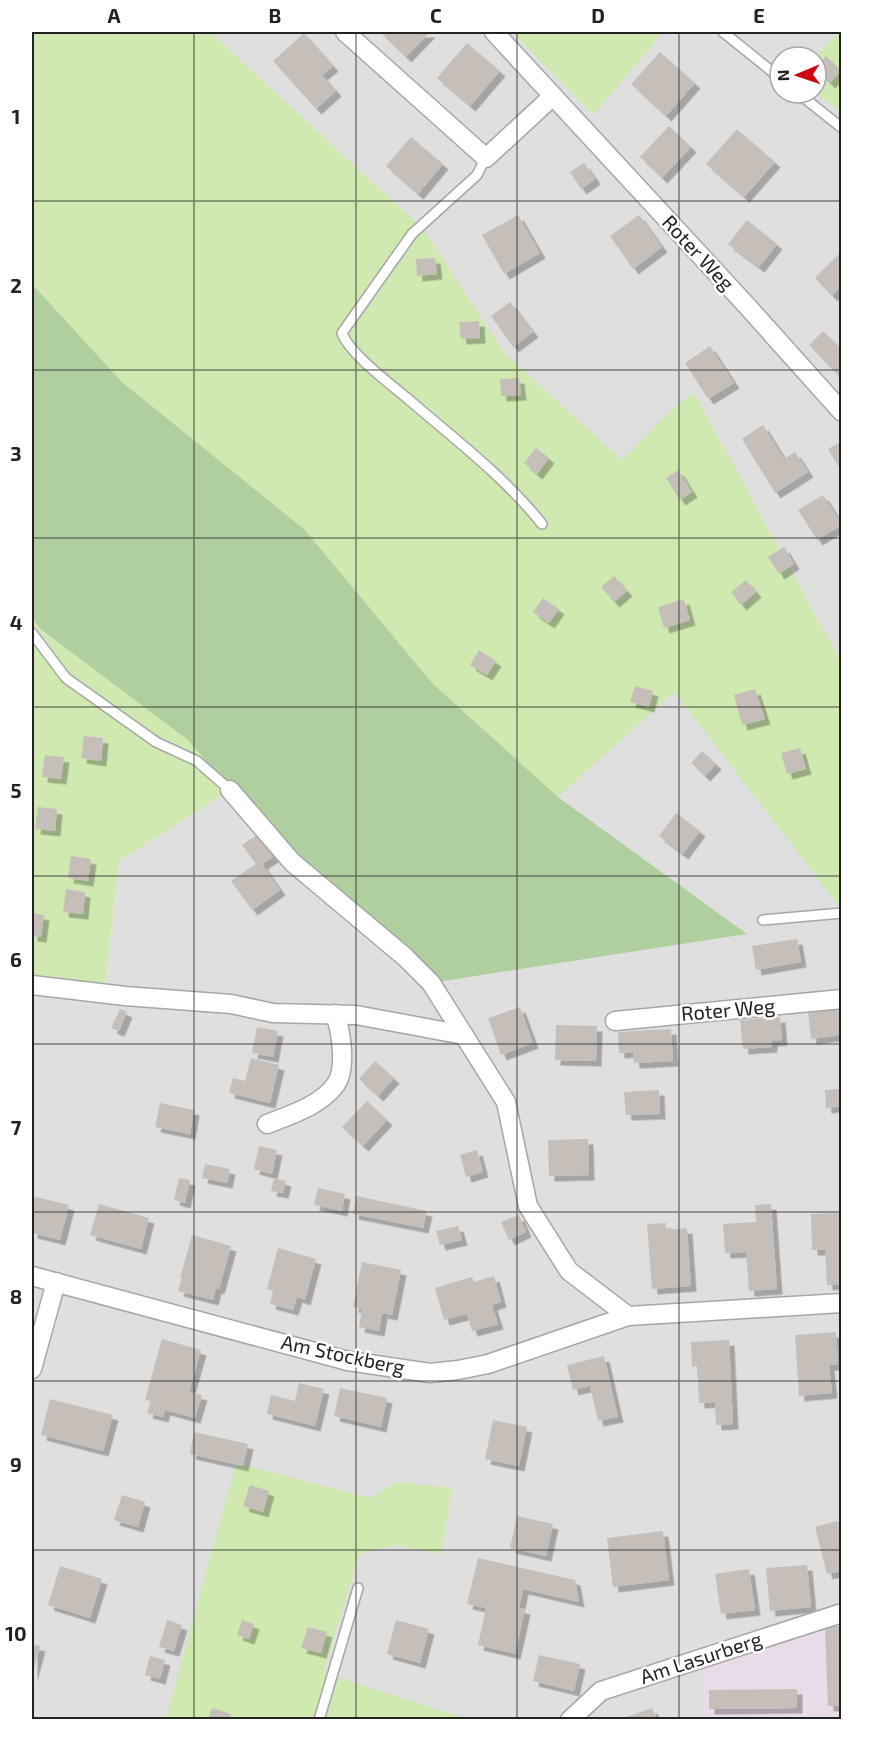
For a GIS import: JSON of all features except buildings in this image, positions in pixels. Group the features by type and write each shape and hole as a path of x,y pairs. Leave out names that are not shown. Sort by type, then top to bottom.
{"street":[{"path":"345,32 486,157 553,96"},
{"name":"Roter Weg","path":"494,32 842,412"},
{"path":"230,790 292,862 405,957 431,983 506,1102 528,1206 569,1271 628,1316"},
{"path":"32,985 125,996 231,1004 273,1013 357,1015 464,1035"},
{"name":"Roter Weg","path":"615,1021 842,999"},
{"path":"267,1124 296,1112 325,1096 338,1082 342,1056 340,1029 335,1014"},
{"name":"Am Stockberg","path":"32,1276 348,1360 430,1372 458,1370 488,1364 628,1316 842,1303"},
{"path":"32,1369 56,1282"},
{"name":"Am Lasurberg","path":"570,1719 601,1691 842,1613"}],"lane":[{"path":"723,32 768,68"},
{"path":"813,105 842,128"},
{"path":"486,157 477,174 412,234 342,333 345,342 377,373 520,496 542,524"},
{"path":"32,633 66,678 156,742 198,761 230,790"},
{"path":"763,920 842,913"},
{"path":"319,1719 358,1588"}],"shaded area":[{"path":"210,32 841,32 841,1613 705,1657 700,1719 32,1720 32,977 105,985 119,861 230,790 431,983 747,934 558,797 433,684 424,230"},
{"path":"841,1620 841,1719 700,1720 704,1665"}],"green space":[{"path":"32,32 210,32 424,230 504,353 622,460 673,408 694,393 841,662 841,909 674,692 558,797 433,684 304,529 122,382 32,284"},
{"path":"512,32 663,32 593,115"},
{"path":"841,32 841,112 828,102 828,45 826,45"},
{"path":"32,284 122,382 304,529 433,684 558,797 747,934 431,983 292,862 188,740 39,628 32,617"},
{"path":"32,617 39,628 188,740 230,790 119,861 105,985 32,977"},
{"path":"236,1463 370,1498 396,1482 452,1488 441,1554 396,1545 359,1554 323,1673 468,1719 165,1720"}]}
